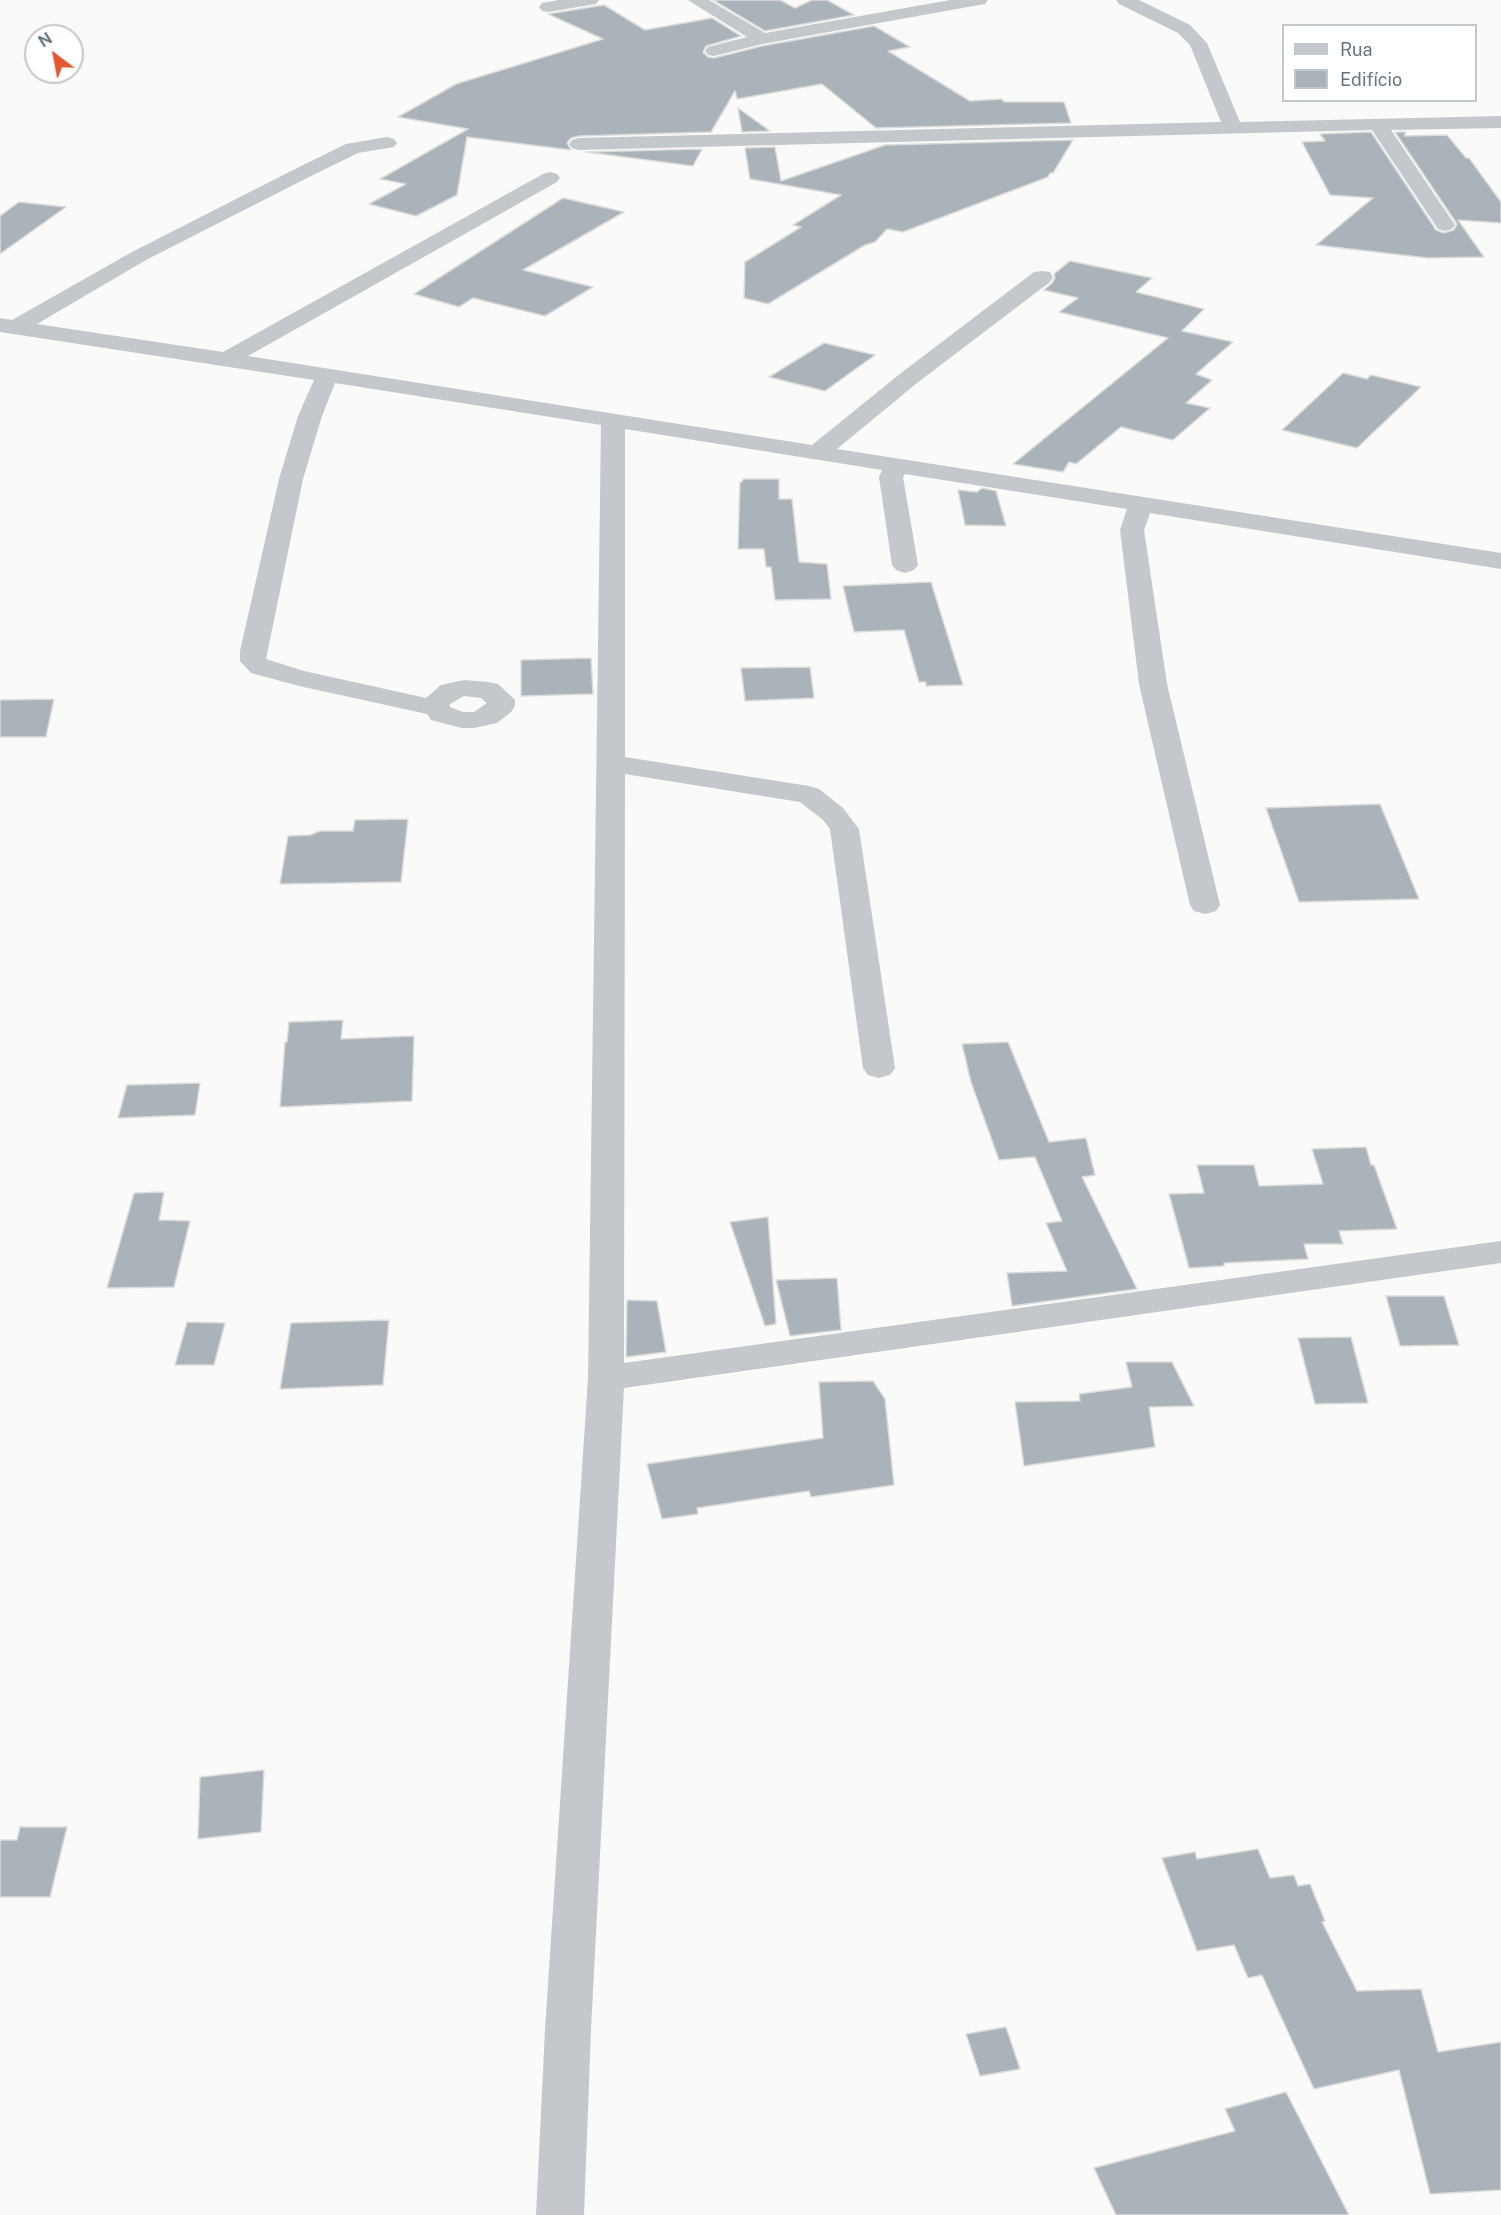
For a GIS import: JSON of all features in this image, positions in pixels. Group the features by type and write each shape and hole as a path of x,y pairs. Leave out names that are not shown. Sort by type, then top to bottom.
{"street":[{"path":"548,7 590,0"},
{"path":"697,0 762,39"},
{"path":"714,51 762,39 979,0"},
{"path":"1125,0 1184,29 1198,43 1233,129"},
{"path":"579,144 1501,122"},
{"path":"1378,124 1445,225"},
{"path":"7,326 139,256 353,148 387,143"},
{"path":"226,359 550,178"},
{"path":"818,452 909,378 1042,278"},
{"path":"7,326 1501,561"},
{"path":"327,376 310,416 291,479 253,651 253,661 260,668 436,708"},
{"path":"560,2215 568,2030 606,1378 613,421"},
{"path":"897,465 891,477 905,565"},
{"path":"1141,503 1132,530 1153,684 1205,905"},
{"path":"610,764 776,788 809,795 833,814 844,829 879,1068"},
{"path":"606,1378 1501,1252"}],"building":[{"path":"713,0 780,0 795,8 812,0 827,0 854,15 765,31"},
{"path":"604,5 645,30 712,18 741,36 706,46 703,52 708,57 714,58 762,46 874,26 910,47 888,51 970,101 1002,99 1004,102 1064,102 1071,123 876,128 822,84 737,99 735,91 711,132 579,136 571,138 567,143 571,150 467,137 457,195 416,216 369,204 406,184 380,179 468,129 398,117 456,84 603,39 548,14"},
{"path":"738,108 770,131 742,132"},
{"path":"1371,132 1436,230 1444,233 1454,230 1457,224 1395,132 1406,132 1404,136 1447,135 1466,158 1469,158 1501,202 1501,223 1458,220 1484,257 1428,258 1316,245 1373,198 1330,195 1302,142 1325,141 1320,134"},
{"path":"1073,140 1053,173 1050,173 1048,177 903,232 887,229 875,242 865,245 768,304 744,298 745,262 801,227 793,225 841,195 750,179 745,148 775,147 781,181 885,145"},
{"path":"702,149 693,166 586,152"},
{"path":"563,198 624,212 523,270 593,287 545,316 473,298 459,307 414,294"},
{"path":"19,202 66,207 0,254 0,216"},
{"path":"1070,261 1152,278 1136,292 1204,309 1182,331 1233,342 1196,374 1212,380 1186,403 1210,408 1173,440 1121,427 1076,464 1069,462 1063,472 1013,464 1168,338 1059,312 1078,298 1044,290 1052,283 1055,278 1054,274"},
{"path":"824,343 875,355 825,391 769,377"},
{"path":"1343,373 1367,379 1371,375 1421,387 1357,448 1282,430"},
{"path":"743,479 779,479 779,499 792,499 799,562 827,564 831,599 775,600 771,567 766,567 764,549 738,549 740,482"},
{"path":"982,488 996,491 1006,526 965,525 958,490 977,492"},
{"path":"931,582 963,685 926,686 926,682 919,682 904,630 854,632 843,586"},
{"path":"591,658 593,694 521,696 521,660"},
{"path":"810,667 814,698 745,701 741,668"},
{"path":"54,699 46,737 0,737 0,700"},
{"path":"1380,804 1419,899 1299,902 1266,808"},
{"path":"408,819 401,882 280,884 288,836 310,835 320,831 353,831 355,820"},
{"path":"343,1020 341,1039 414,1036 412,1101 280,1107 285,1042 287,1042 289,1022"},
{"path":"1008,1042 1049,1142 1086,1138 1095,1175 1082,1177 1137,1289 1012,1306 1007,1273 1067,1271 1046,1223 1062,1221 1035,1157 999,1160 971,1082 962,1044"},
{"path":"200,1083 195,1115 118,1118 127,1085"},
{"path":"1366,1147 1397,1229 1339,1231 1343,1244 1304,1244 1308,1259 1224,1263 1224,1266 1189,1268 1169,1194 1204,1193 1197,1165 1254,1165 1259,1186 1323,1184 1312,1149"},
{"path":"164,1192 159,1220 190,1221 174,1287 107,1288 134,1193"},
{"path":"768,1217 776,1324 765,1326 730,1222"},
{"path":"837,1278 841,1330 790,1336 776,1280"},
{"path":"1386,1296 1444,1296 1459,1345 1400,1346"},
{"path":"627,1300 657,1301 666,1352 626,1357"},
{"path":"389,1320 383,1385 280,1389 291,1323"},
{"path":"187,1322 225,1323 214,1365 175,1365"},
{"path":"1351,1337 1368,1403 1315,1404 1298,1338"},
{"path":"1126,1362 1172,1362 1194,1406 1149,1407 1155,1447 1024,1466 1015,1402 1080,1401 1079,1394 1132,1387"},
{"path":"873,1381 885,1399 894,1485 811,1497 809,1491 697,1508 698,1514 662,1519 647,1464 823,1438 819,1382"},
{"path":"264,1770 261,1832 198,1839 200,1777"},
{"path":"20,1827 67,1827 50,1897 0,1897 0,1840 17,1840"},
{"path":"1258,1849 1270,1878 1294,1875 1298,1886 1310,1884 1325,1921 1322,1922 1357,1991 1421,1989 1438,2052 1501,2042 1501,2190 1430,2194 1399,2070 1314,2089 1262,1975 1248,1978 1234,1945 1197,1951 1162,1858 1195,1852 1197,1859"},
{"path":"1006,2027 1020,2069 980,2076 966,2034"},
{"path":"1286,2092 1349,2215 1116,2215 1094,2168 1235,2131 1225,2109"}]}
